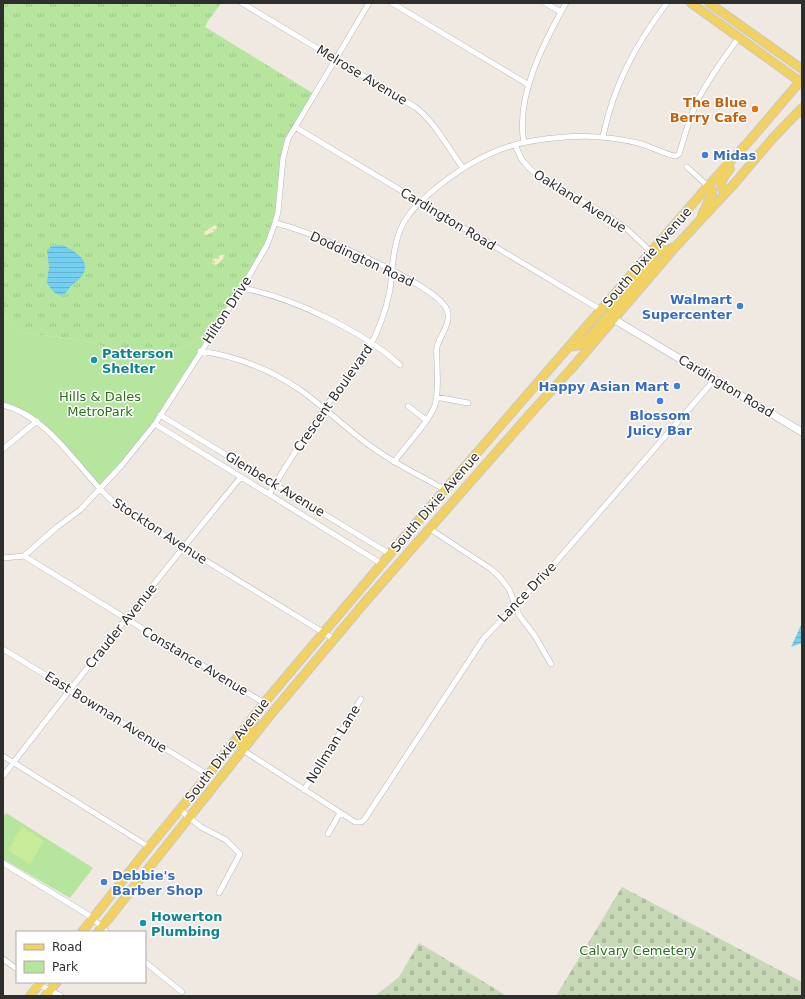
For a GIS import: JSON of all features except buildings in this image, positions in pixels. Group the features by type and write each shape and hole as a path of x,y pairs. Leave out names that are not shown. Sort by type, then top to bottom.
{"main road":[{"path":"691,3 707,6 798,62 802,69"},
{"path":"707,6 739,37 801,81"},
{"name":"South Dixie Avenue","path":"102,930 190,817 240,749 430,529 608,315 636,270 651,252 801,81"},
{"name":"South Dixie Avenue","path":"83,931 206,778 255,714 323,632 569,347 639,289 725,194 773,138 801,110"},
{"path":"725,194 721,188 722,179 735,164 750,140"},
{"path":"698,223 712,193 712,190 708,186"},
{"path":"651,252 668,250 677,246"},
{"path":"639,289 643,274 655,258 651,252"},
{"path":"206,778 219,770 240,749 250,730 255,714"},
{"path":"30,996 38,983"},
{"path":"48,993 56,983"}],"street":[{"name":"Melrose Avenue","path":"242,3 422,112 434,126 463,168"},
{"name":"Hilton Drive","path":"24,556 80,510 121,466 155,424 200,351 242,288 267,245 275,223 280,193 283,158 288,139 369,3"},
{"path":"392,3 529,85"},
{"path":"545,3 561,12"},
{"path":"524,143 522,112 529,85 538,60 566,3"},
{"path":"604,136 613,97 627,65 644,34 667,3"},
{"name":"Crescent Boulevard","path":"269,494 324,408 352,375 371,344 387,303 394,249 401,229 410,213 420,202 463,168 486,156 524,143 580,136 604,136 640,143 673,156 679,154 691,116 705,86 739,37"},
{"name":"Cardington Road","path":"295,127 802,432"},
{"name":"Oakland Avenue","path":"515,145 522,160 531,170 614,220 628,230 651,252"},
{"path":"687,167 708,186"},
{"name":"Doddington Road","path":"275,223 344,248 391,270 434,295 443,304 448,312 448,322 437,348 435,406 394,462"},
{"path":"242,288 269,295 338,324 371,344 400,365"},
{"path":"200,351 244,361 270,372 300,390 365,442 394,462 446,490"},
{"name":"Lance Drive","path":"340,813 355,822 361,822 364,820 476,648 492,629 542,578 715,379"},
{"path":"436,397 468,403"},
{"name":"Stockton Avenue","path":"3,405 23,413 37,421 60,443 99,489 112,502 123,510 334,640"},
{"path":"408,406 426,420"},
{"name":"Glenbeck Avenue","path":"160,415 390,554"},
{"path":"3,449 37,421"},
{"name":"Glenbeck Avenue","path":"155,424 382,564"},
{"name":"Crauder Avenue","path":"3,776 98,654 240,477"},
{"path":"430,529 491,569 499,576 509,589 519,615 535,636 551,664"},
{"path":"3,558 24,556"},
{"name":"Constance Avenue","path":"24,556 264,703"},
{"name":"East Bowman Avenue","path":"3,649 70,690 206,778"},
{"name":"Nollman Lane","path":"304,790 361,699"},
{"path":"240,749 340,813 328,834"},
{"path":"3,756 149,847"},
{"path":"180,810 201,827 226,840 240,854 219,894"},
{"path":"3,862 93,919 102,930"},
{"path":"3,959 16,968"},
{"path":"146,963 182,992"},
{"path":"38,983 48,993 61,996"}],"green space":[{"path":"3,3 221,3 205,27 314,94 285,148 280,193 272,234 218,324 190,345 170,353 136,356 82,340 26,333 7,319 3,320"},
{"name":"Hills & Dales MetroPark","path":"7,319 26,333 82,340 136,356 170,353 190,345 218,324 155,424 99,489 44,427 3,405 3,320"},
{"path":"6,813 93,868 70,898 3,859 3,817"},
{"path":"22,827 44,841 30,864 8,850"},
{"name":"Calvary Cemetery","path":"622,887 802,982 802,996 556,996"},
{"path":"419,943 507,996 375,996 399,977"}],"sand":[{"path":"215,225 217,227 215,231 205,235 204,232"},
{"path":"220,255 224,255 223,259 216,265 212,263 213,259 218,258"}],"water":[{"path":"62,245 76,253 84,261 85,266 80,278 65,293 60,295 52,290 47,282 49,267 47,250 52,246"},
{"path":"802,623 802,643 791,647"}],"place":[{"name":"The Blue Berry Cafe","path":"755,109"},
{"name":"Midas","path":"705,155"},
{"name":"Walmart Supercenter","path":"740,306"},
{"name":"Patterson Shelter","path":"94,360"},
{"name":"Happy Asian Mart","path":"677,386"},
{"name":"Blossom Juicy Bar","path":"660,401"},
{"name":"Debbie's Barber Shop","path":"104,882"},
{"name":"Howerton Plumbing","path":"143,923"}]}
